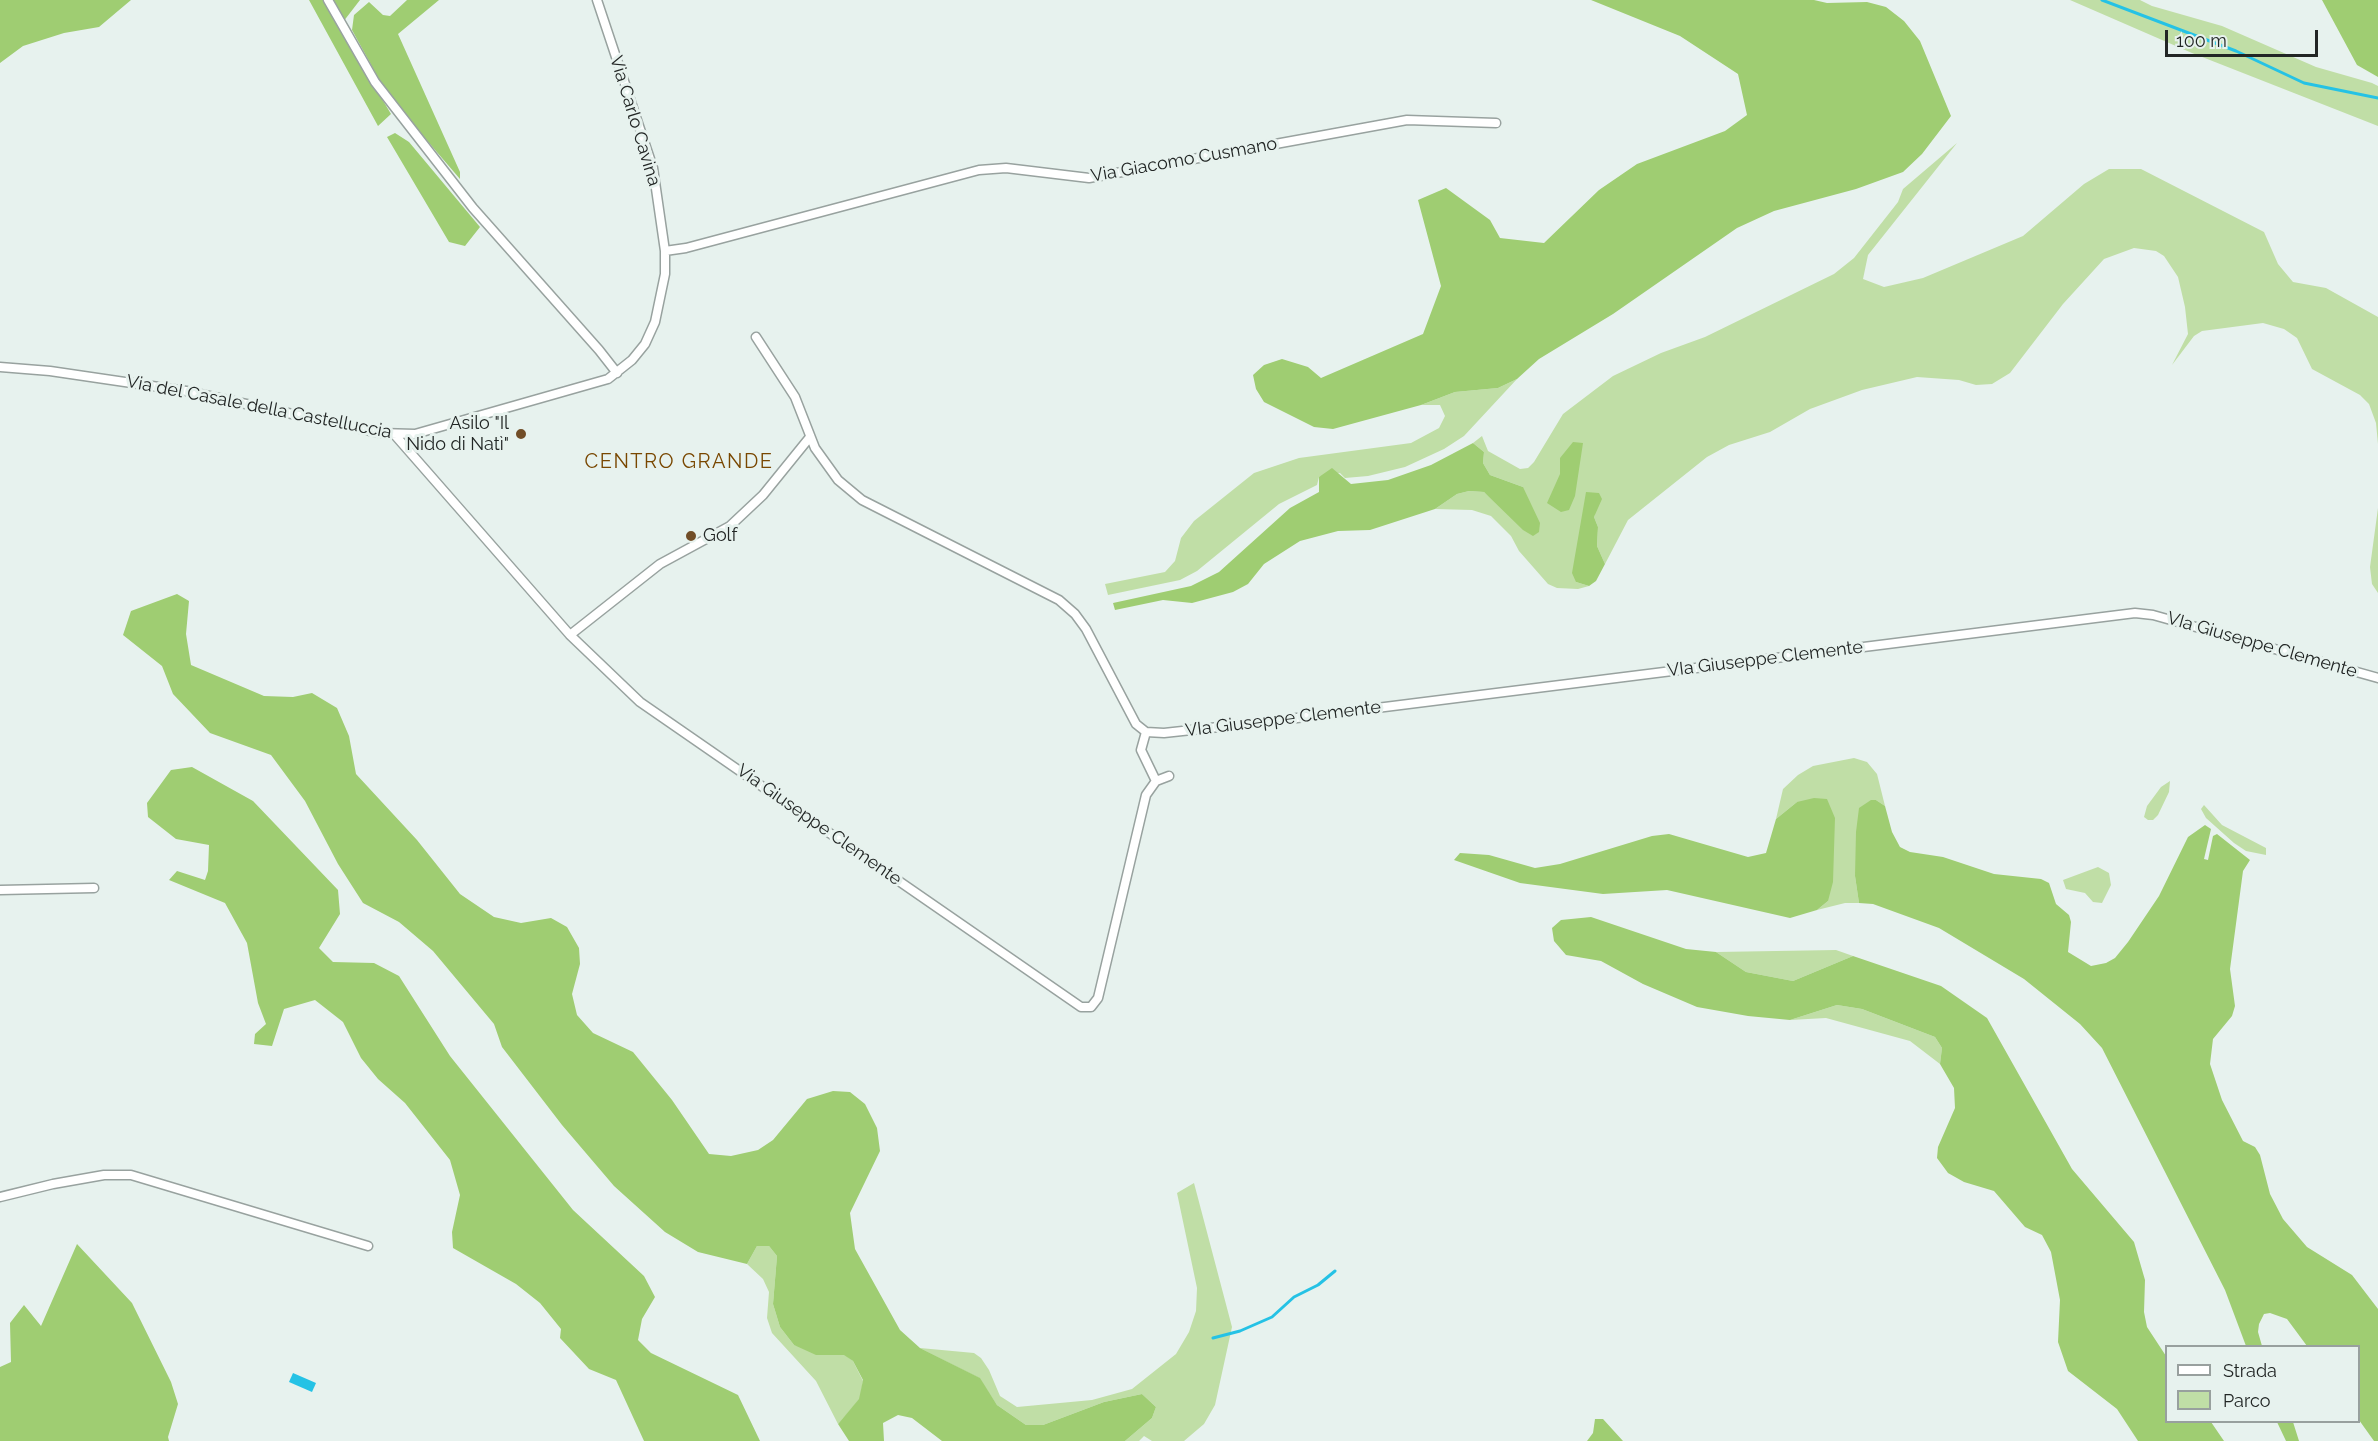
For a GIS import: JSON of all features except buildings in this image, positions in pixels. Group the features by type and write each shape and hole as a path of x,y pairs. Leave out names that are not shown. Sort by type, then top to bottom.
{"street":[{"path":"328,0 375,82 473,208 600,350 616,373"},
{"name":"Via Carlo Cavina","path":"597,0 653,168 664,251 665,274 655,322 645,344 616,373"},
{"name":"Via Giacomo Cusmano","path":"664,251 686,248 979,170 1006,168 1089,178 1407,120 1496,123"},
{"path":"756,337 795,397 810,437 831,473 861,500 1039,589 1059,600 1075,614 1086,629 1136,724 1146,732 1142,750 1156,781 1169,776"},
{"name":"Via del Casale della Castelluccia","path":"0,367 50,371 186,391 380,434 416,434 596,385 616,373"},
{"name":"Via Giuseppe Clemente","path":"394,434 570,635 640,702 1084,1008 1094,1005 1098,998 1146,795 1156,781"},
{"path":"570,635 660,564 730,526 763,495 810,437"},
{"name":"VIa Giuseppe Clemente","path":"1146,732 1164,733 1265,722 2135,613 2153,615 2378,678"},
{"path":"0,890 94,888"},
{"path":"0,1197 104,1175 131,1175 368,1246"}],"green space":[{"path":"0,0 131,0 99,27 64,33 23,46 0,63"},
{"path":"309,0 360,0 343,22 347,40 391,114 378,126"},
{"path":"407,0 439,0 398,34 460,172 460,179 387,94 352,30 354,15 369,2 383,15 390,16"},
{"path":"1591,0 1814,0 1827,3 1867,2 1886,7 1904,21 1920,41 1951,116 1922,154 1903,172 1856,189 1774,211 1737,228 1613,314 1539,359 1517,379 1498,388 1455,392 1421,405 1333,429 1314,427 1264,402 1256,389 1253,375 1264,365 1282,359 1308,367 1321,378 1423,334 1441,286 1418,200 1446,188 1490,220 1500,238 1544,243 1599,190 1637,164 1725,131 1747,115 1738,74 1680,36"},
{"path":"2070,0 2140,0 2152,6 2222,26 2316,67 2372,83 2378,86 2378,126 2192,53"},
{"path":"2322,0 2378,0 2378,77 2357,65"},
{"path":"395,133 409,142 480,227 465,246 449,242 387,137"},
{"path":"1957,143 1868,255 1863,279 1884,287 1923,278 2023,236 2084,184 2109,169 2141,169 2264,232 2278,264 2293,282 2326,288 2378,317 2378,444 2376,423 2369,404 2360,395 2312,369 2297,338 2284,329 2263,323 2202,331 2194,336 2172,365 2188,334 2178,277 2164,256 2156,251 2134,248 2104,259 2063,304 2010,373 1992,384 1976,385 1959,380 1917,377 1862,390 1810,409 1770,432 1729,445 1707,457 1628,520 1605,564 1597,546 1598,527 1594,517 1599,493 1576,582 1589,586 1578,589 1557,588 1548,584 1519,551 1511,536 1491,516 1472,510 1435,509 1457,494 1469,491 1484,492 1495,501 1523,487 1490,475 1483,463 1484,452 1473,443 1482,436 1488,451 1520,469 1528,468 1563,414 1613,376 1661,353 1705,337 1834,274 1854,258 1898,202 1903,189"},
{"path":"1517,379 1464,436 1444,449 1405,467 1368,476 1345,478 1340,473 1319,477 1317,485 1279,504 1197,571 1180,580 1108,595 1105,584 1165,572 1175,561 1181,538 1194,521 1254,473 1299,458 1411,443 1439,428 1445,416 1440,405 1421,405 1455,392 1498,388"},
{"path":"1573,442 1583,443 1575,496 1569,510 1561,512 1547,503 1560,474 1560,458"},
{"path":"1473,443 1484,452 1483,463 1490,475 1523,487 1540,523 1539,532 1533,536 1523,530 1484,492 1469,491 1457,494 1435,509 1370,530 1338,531 1300,541 1264,564 1248,584 1233,592 1192,603 1163,600 1115,610 1113,603 1191,586 1219,572 1290,508 1319,492 1319,477 1332,468 1351,484 1388,480 1431,465"},
{"path":"1586,492 1599,493 1602,499 1594,517 1598,527 1597,546 1605,564 1596,581 1589,586 1576,582 1572,573"},
{"path":"2378,508 2378,593 2372,584 2370,567"},
{"path":"177,594 189,601 186,634 191,665 264,696 293,697 312,693 337,708 349,736 356,774 417,840 460,894 494,917 521,923 551,918 567,927 579,948 580,964 572,994 577,1015 593,1033 633,1052 672,1100 709,1154 731,1156 758,1150 773,1140 807,1099 833,1091 850,1092 865,1104 877,1128 880,1151 850,1213 855,1249 900,1330 920,1348 980,1378 997,1405 1026,1425 1043,1425 1104,1402 1142,1394 1156,1407 1152,1418 1125,1441 942,1441 912,1418 898,1415 883,1423 884,1441 849,1441 838,1424 859,1399 863,1380 853,1361 844,1355 816,1355 794,1345 780,1327 773,1304 777,1256 769,1246 757,1246 747,1264 698,1252 665,1232 614,1186 562,1125 502,1047 494,1024 433,951 399,922 363,903 338,864 305,801 271,755 210,733 173,694 162,666 123,635 131,611"},
{"path":"1854,758 1867,762 1877,774 1885,806 1876,800 1855,876 1859,903 1845,903 1817,910 1828,901 1797,802 1776,819 1783,789 1798,775 1813,766"},
{"path":"192,767 253,801 338,890 340,914 319,948 333,962 374,963 399,976 450,1056 573,1210 644,1276 655,1297 642,1319 638,1340 651,1353 738,1395 760,1441 644,1441 616,1380 589,1369 560,1338 561,1329 540,1303 516,1284 453,1248 452,1232 460,1195 450,1160 405,1103 378,1079 361,1058 343,1022 315,1000 284,1009 272,1046 254,1044 255,1034 266,1024 258,1003 247,943 225,903 169,880 177,871 205,880 208,871 209,845 176,839 148,817 147,803 171,770"},
{"path":"2170,781 2169,792 2158,815 2153,820 2148,820 2144,817 2147,806 2161,787"},
{"path":"1814,798 1827,799 1835,818 1833,882 1828,901 1817,910 1790,918 1667,890 1603,894 1520,883 1454,860 1460,853 1489,855 1535,868 1560,864 1652,836 1669,834 1748,857 1766,853 1776,819 1797,802"},
{"path":"1871,800 1876,800 1885,806 1892,832 1900,847 1910,852 1943,857 1994,874 2041,879 2049,883 2056,904 2069,915 2071,922 2068,952 2091,966 2106,963 2115,958 2128,942 2159,896 2188,837 2205,825 2211,829 2204,859 2208,860 2213,836 2217,834 2250,860 2243,871 2230,969 2235,1006 2232,1016 2213,1039 2210,1064 2222,1100 2243,1141 2255,1147 2260,1155 2270,1194 2283,1219 2307,1247 2352,1275 2378,1309 2378,1441 2374,1441 2360,1421 2360,1345 2306,1345 2287,1319 2270,1313 2264,1314 2259,1324 2258,1332 2262,1345 2246,1345 2225,1290 2102,1048 2080,1024 2024,979 1939,928 1873,904 1859,903 1855,876 1859,808"},
{"path":"2204,805 2222,825 2266,848 2266,855 2246,851 2234,843 2206,818 2201,809"},
{"path":"2098,867 2109,873 2111,885 2102,903 2093,902 2085,893 2066,889 2063,880"},
{"path":"1591,917 1686,949 1716,952 1746,972 1793,981 1853,956 1941,986 1987,1018 2072,1169 2134,1242 2145,1280 2144,1312 2147,1327 2165,1354 2165,1423 2212,1423 2224,1441 2138,1441 2117,1409 2068,1371 2058,1342 2060,1300 2051,1252 2042,1235 2025,1227 1994,1191 1964,1182 1948,1173 1937,1158 1938,1147 1955,1108 1954,1088 1940,1064 1942,1048 1935,1037 1862,1009 1837,1005 1790,1020 1748,1016 1697,1007 1643,984 1601,961 1566,955 1554,941 1552,928 1561,920"},
{"path":"1836,950 1853,956 1793,981 1746,972 1716,952"},
{"path":"1837,1005 1862,1009 1935,1037 1942,1048 1940,1064 1910,1041 1826,1018 1790,1020"},
{"path":"1194,1183 1232,1327 1215,1405 1204,1424 1184,1441 1152,1441 1144,1436 1139,1441 1125,1441 1152,1418 1156,1407 1142,1394 1104,1402 1043,1425 1026,1425 997,1405 979,1378 920,1348 974,1353 981,1358 989,1370 1000,1396 1017,1407 1092,1400 1132,1389 1176,1354 1189,1332 1196,1311 1197,1288 1177,1193"},
{"path":"77,1244 132,1303 171,1382 178,1404 168,1437 169,1441 0,1441 0,1367 11,1362 10,1323 24,1305 41,1326"},
{"path":"757,1246 769,1246 777,1256 773,1304 780,1327 794,1345 844,1354 853,1361 863,1381 860,1399 838,1424 816,1381 772,1333 767,1318 769,1292 763,1279 747,1264"},
{"path":"1595,1419 1603,1419 1623,1441 1587,1441 1593,1433"},
{"path":"2277,1423 2293,1423 2299,1441 2286,1441"}],"water":[{"path":"293,1373 316,1383 312,1392 289,1382"}],"waterway":[{"path":"2102,0 2236,51 2304,83 2378,98"},
{"path":"1213,1338 1240,1331 1272,1317 1294,1297 1318,1285 1335,1271"}],"place":[{"name":"Asilo \"Il Nido di Natì\"","path":"521,434"},
{"name":"Golf","path":"691,536"}],"district":[{"name":"CENTRO GRANDE","path":"679,462"}]}
